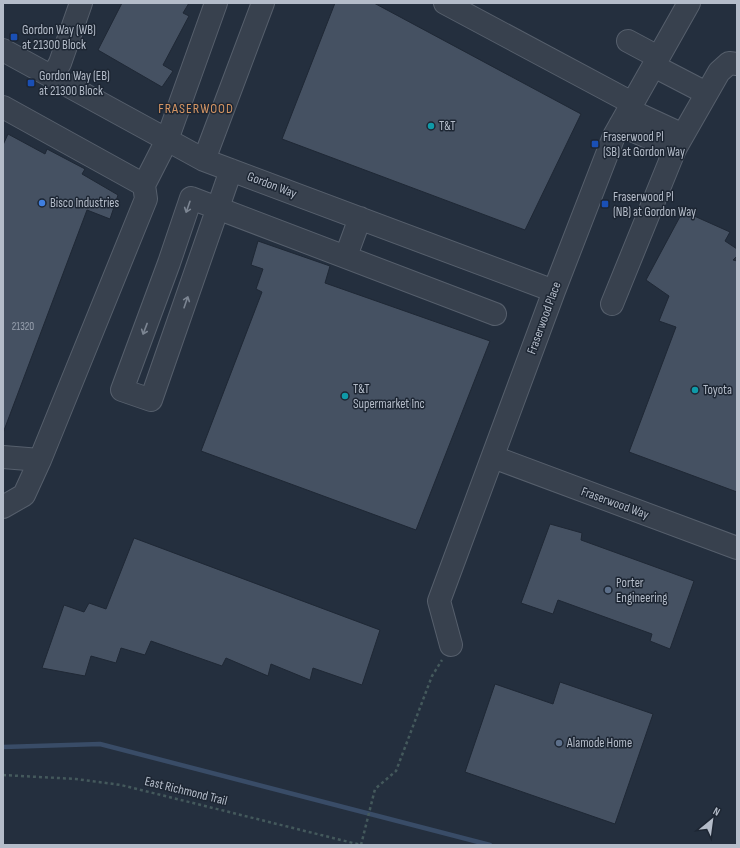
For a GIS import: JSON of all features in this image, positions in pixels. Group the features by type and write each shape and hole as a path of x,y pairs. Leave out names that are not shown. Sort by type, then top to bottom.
{"street":[{"path":"52,77 60,63 81,3"},
{"path":"3,507 24,495 40,460 146,199 144,185 166,140 216,3"},
{"path":"204,160 263,3"},
{"path":"445,3 627,113 679,142"},
{"name":"Fraserwood Place","path":"451,645 439,602 492,457 614,136 689,3"},
{"path":"628,41 706,93"},
{"name":"Gordon Way","path":"3,50 204,160 554,291"},
{"path":"612,304 679,142 719,72 729,63 737,64"},
{"path":"3,107 144,185"},
{"path":"231,170 219,208 151,400 122,390 169,263 191,198 219,208 346,256 496,314"},
{"path":"346,256 360,218"},
{"path":"3,457 40,460"},
{"name":"Fraserwood Way","path":"492,457 737,548"}],"path":[{"path":"361,845 364,828 375,789 396,771 432,676 451,645"},
{"name":"East Richmond Trail","path":"3,775 76,779 121,785 361,845"}],"building":[{"path":"122,3 189,3 183,13 189,16 163,65 173,71 162,87 98,50"},
{"name":"T&T","path":"335,3 374,3 581,114 525,230 282,139"},
{"path":"8,134 45,154 47,149 85,169 82,174 118,195 110,219 87,210 3,433 3,145"},
{"name":"Toyota","path":"683,211 730,232 725,241 737,249 737,256 733,260 737,261 737,492 629,452 676,327 659,321 669,296 646,280"},
{"name":"T&T Supermarket Inc","path":"258,241 330,266 325,283 490,341 416,530 201,451 262,292 256,289 263,269 251,265"},
{"name":"Porter Engineering","path":"550,524 582,533 581,540 694,581 670,649 650,641 652,634 558,600 553,614 521,603"},
{"path":"134,538 380,630 362,685 313,668 310,680 271,664 268,676 226,658 222,666 151,641 145,655 121,648 116,663 91,656 85,676 42,668 64,605 84,612 89,603 106,609"},
{"name":"Alamode Home","path":"560,682 653,714 615,824 465,772 495,684 553,704"}],"waterway":[{"path":"3,747 100,744 490,845"}],"place":[{"name":"Gordon Way (WB) at 21300 Block","path":"14,37"},
{"name":"Gordon Way (EB) at 21300 Block","path":"31,83"},
{"name":"T&T","path":"431,126"},
{"name":"Fraserwood Pl (SB) at Gordon Way","path":"595,144"},
{"name":"Bisco Industries","path":"42,203"},
{"name":"Fraserwood Pl (NB) at Gordon Way","path":"605,204"},
{"name":"Toyota","path":"695,390"},
{"name":"T&T Supermarket Inc","path":"345,396"},
{"name":"Porter Engineering","path":"608,590"},
{"name":"Alamode Home","path":"559,743"}],"district":[{"name":"FRASERWOOD","path":"196,108"}]}
